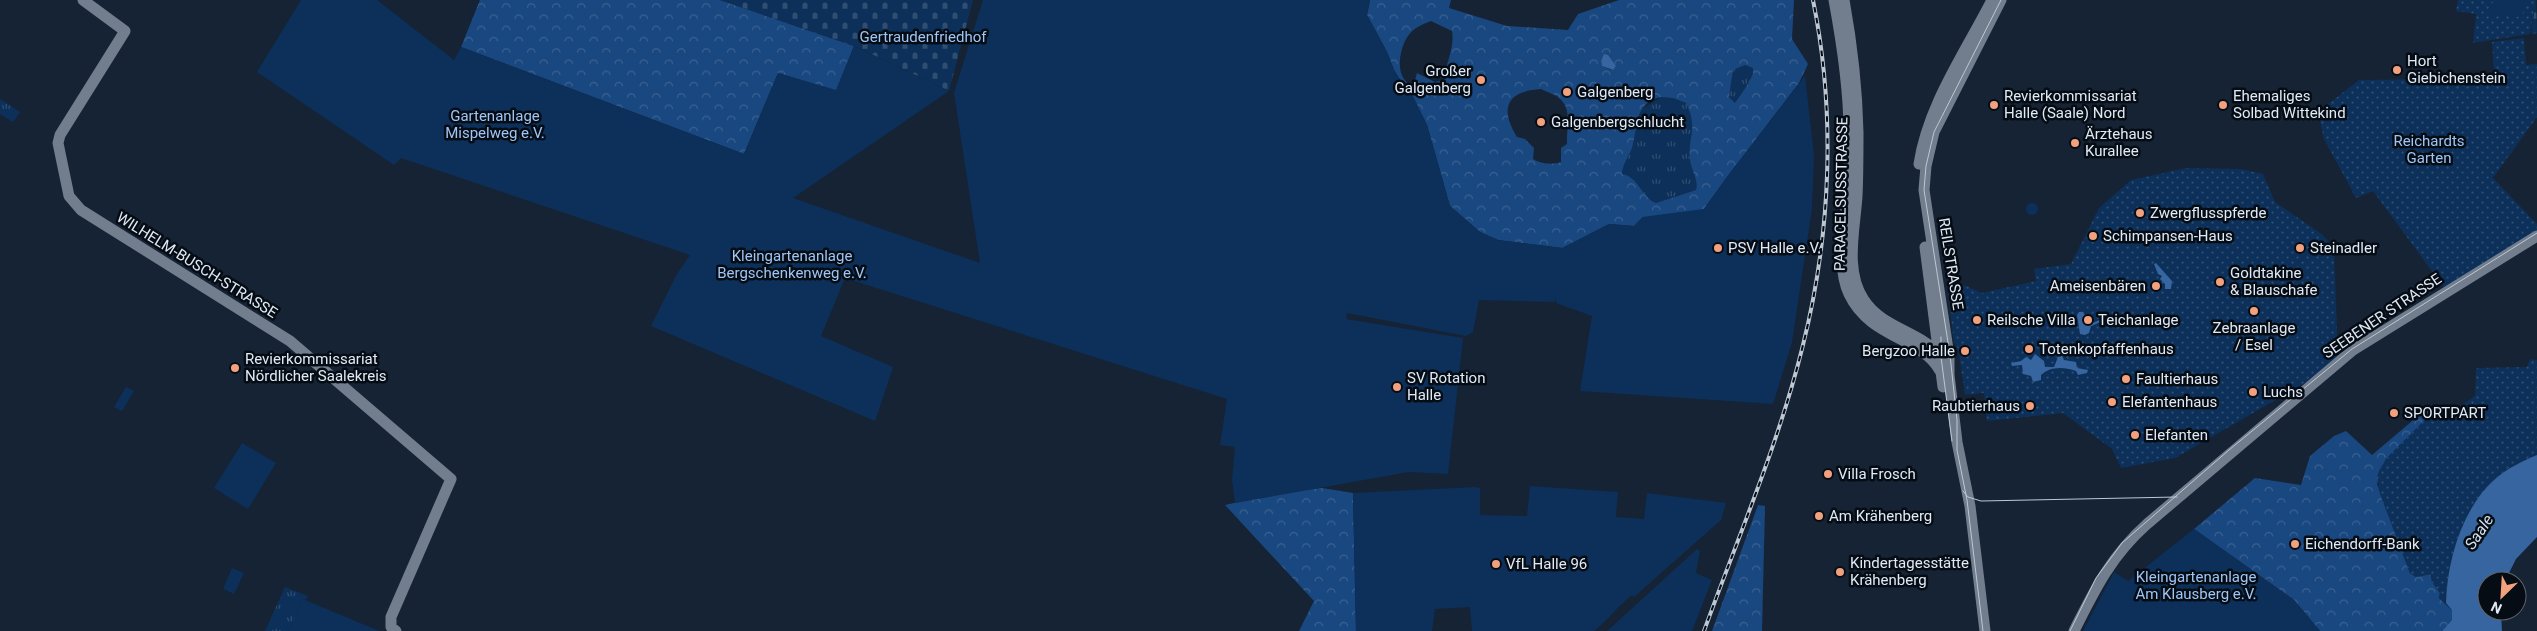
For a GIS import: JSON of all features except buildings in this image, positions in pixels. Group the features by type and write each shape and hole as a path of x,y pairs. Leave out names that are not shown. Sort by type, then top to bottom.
{"street":[{"name":"WILHELM-BUSCH-STRASSE","path":"83,0 125,31 60,135 58,143 72,201 81,210 290,341 451,479 391,617 390,627 396,631"},
{"name":"REILSTRASSE","path":"1966,500 1945,374 1949,356 1924,190 1926,166 1940,119 1992,0"},
{"name":"REILSTRASSE","path":"1939,354 1918,189 1922,141 1932,116 2001,0"},
{"name":"PARACELSUSSTRASSE","path":"1840,5 1852,47 1857,108 1858,164 1853,256 1855,279 1861,296 1873,312 1892,325 1916,337 1939,354 1945,374"},
{"name":"PARACELSUSSTRASSE","path":"1840,5 1849,131 1842,254 1846,285 1855,305 1863,315 1879,328 1925,354 1945,374"},
{"name":"SEEBENER STRASSE","path":"2074,631 2108,566 2124,545 2147,524 2353,350 2537,236"},
{"path":"1916,337 1929,334 1936,329"},
{"path":"1966,500 1978,631"},
{"path":"1966,500 1986,631"}],"green space":[{"path":"301,0 377,0 454,60 461,47 744,154 778,73 836,90 854,46 949,91 793,198 980,263 954,93 983,0 1370,0 1367,15 1387,52 1394,70 1402,83 1411,92 1427,125 1450,206 1480,232 1498,240 1562,248 1609,224 1634,226 1642,217 1704,209 1805,76 1814,155 1812,209 1792,342 1773,404 1580,391 1592,316 1556,303 1556,297 1555,302 1479,300 1473,332 1466,336 1347,313 1346,319 1463,338 1448,474 1409,472 1235,503 1232,480 1235,447 1220,445 1227,399 845,278 821,336 893,367 875,421 651,326 677,274 690,255 401,158 394,165 257,72"},
{"path":"480,0 720,0 854,46 836,91 778,73 744,154 461,47"},
{"name":"Gertraudenfriedhof","path":"720,0 973,0 949,91 854,46"},
{"path":"1370,0 1451,0 1449,8 1507,26 1568,30 1578,14 1619,0 1794,0 1792,39 1808,64 1799,83 1704,209 1634,226 1609,224 1563,248 1498,240 1480,232 1450,206 1427,125 1411,93 1394,70 1387,52 1367,15","holes":["1431,21 1452,31 1453,38 1446,79 1435,82 1417,73 1415,80 1409,84 1402,75 1400,68 1402,48 1410,33","1604,57 1616,66 1611,70 1602,66 1601,61","1745,65 1753,68 1753,74 1748,84 1735,103 1729,97 1733,70","1541,89 1557,97 1566,108 1567,144 1561,148 1561,162 1547,164 1533,159 1534,148 1525,139 1517,137 1511,127 1508,110 1514,97 1520,93","1661,97 1673,98 1686,103 1692,120 1690,152 1697,186 1696,190 1656,203 1632,179 1622,174 1624,164 1632,148 1638,118 1646,105 1652,100"]},
{"path":"2458,0 2536,0 2530,34 2473,43 2476,14 2456,11"},
{"path":"2493,0 2525,0 2522,17 2491,14"},
{"path":"2536,0 2537,33 2531,34"},
{"name":"Reichardts Garten","path":"2524,38 2526,65 2537,64 2537,117 2493,178 2537,224 2537,232 2445,289 2373,191 2356,198 2324,139 2318,112 2359,80 2436,79 2451,81 2494,73 2492,42"},
{"path":"1745,65 1753,68 1753,74 1735,103 1729,97 1733,69"},
{"path":"1661,97 1673,98 1686,103 1690,112 1692,127 1690,160 1697,186 1696,190 1656,203 1647,197 1632,179 1622,174 1622,169 1634,138 1633,131 1642,109"},
{"path":"0,99 20,112 13,122 0,114"},
{"path":"2186,168 2241,169 2263,174 2275,202 2323,235 2334,249 2338,359 2317,376 2175,458 2121,468 2112,449 2063,413 1987,421 1984,393 1965,395 1958,349 1954,343 1947,287 1964,285 1982,293 2036,281 2034,269 2071,264 2099,208 2131,180"},
{"path":"2030,203 2034,203 2038,209 2034,215 2030,215 2026,211 2026,207"},
{"path":"2530,359 2537,360 2537,455 2514,466 2494,480 2474,506 2459,537 2454,554 2446,603 2439,598 2440,593 2432,582 2431,574 2416,577 2410,573 2380,494 2377,477 2379,471 2386,459 2435,410 2460,406 2475,396 2476,368 2527,367"},
{"path":"126,387 134,391 122,411 114,407"},
{"path":"2431,405 2435,410 2386,459 2377,484 2410,573 2416,577 2431,574 2432,582 2440,593 2439,598 2452,610 2452,620 2442,631 2320,631 2294,600 2194,529 2255,478 2301,485 2310,456 2334,436 2346,431 2372,455"},
{"path":"242,443 276,463 248,509 214,488"},
{"name":"VfL Halle 96","path":"1530,486 1618,492 1616,517 1644,519 1647,493 1726,503 1721,520 1634,597 1632,595 1627,599 1594,631 1472,631 1470,607 1435,609 1432,631 1356,631 1353,493 1475,487 1480,488 1480,515 1527,516"},
{"path":"1322,488 1353,493 1356,631 1299,631 1314,601 1225,505 1280,493"},
{"path":"1758,505 1765,506 1762,631 1712,631"},
{"name":"Kleingartenanlage Am Klausberg e.V.","path":"2194,529 2294,600 2320,631 2083,631 2114,572 2128,581"},
{"path":"1697,549 1700,551 1696,573 1712,580 1692,631 1607,631"},
{"path":"232,568 244,573 234,594 223,589"},
{"path":"285,587 308,596 306,600 303,599 289,631 265,631"},
{"path":"303,599 379,631 289,631"}],"water":[{"path":"1604,54 1608,55 1616,66 1613,70 1602,66 1601,61"},
{"path":"2156,263 2172,281 2171,289 2165,289 2165,284 2160,279 2162,276 2158,274 2154,264"},
{"path":"2079,312 2083,312 2091,326 2089,333 2085,335 2080,334 2077,315"},
{"path":"2035,354 2044,361 2045,367 2054,367 2058,357 2062,355 2064,360 2076,362 2077,368 2088,370 2087,373 2078,375 2076,371 2062,368 2053,369 2041,375 2041,380 2033,382 2031,376 2023,374 2022,365 2012,366 2011,363 2021,361 2026,357 2031,360"},
{"path":"2164,430 2170,436 2164,442 2158,436"},
{"name":"Saale","path":"2537,455 2537,537 2516,559 2510,571 2477,571 2477,621 2502,621 2502,631 2442,631 2452,620 2452,610 2446,603 2449,570 2458,537 2465,521 2473,506 2494,480"}],"waterway":[{"path":"2091,325 2100,321"}],"tram line":[{"path":"1983,631 1967,500 1957,450 1957,420 1950,355 1924,190 1926,166 1934,132 2001,0"},
{"path":"2070,631 2096,578 2122,543 2229,450 2352,349 2537,233"},
{"path":"1941,337 1941,357 1952,441"},
{"path":"1963,491 1968,497 1981,501 2177,497"}],"railway":[{"path":"1704,631 1782,418 1803,345 1820,260 1825,216 1827,129 1825,86 1813,0"}],"place":[{"name":"Hort Giebichenstein","path":"2397,70"},
{"name":"Großer Galgenberg","path":"1481,80"},
{"name":"Galgenberg","path":"1567,92"},
{"name":"Revierkommissariat Halle (Saale) Nord","path":"1994,105"},
{"name":"Ehemaliges Solbad Wittekind","path":"2223,105"},
{"name":"Galgenbergschlucht","path":"1541,122"},
{"name":"Ärztehaus Kurallee","path":"2075,143"},
{"name":"Zwergflusspferde","path":"2140,213"},
{"name":"Schimpansen-Haus","path":"2093,236"},
{"name":"PSV Halle e.V.","path":"1718,248"},
{"name":"Steinadler","path":"2300,248"},
{"name":"Goldtakine & Blauschafe","path":"2220,282"},
{"name":"Ameisenbären","path":"2156,286"},
{"name":"Zebraanlage / Esel","path":"2254,311"},
{"name":"Reilsche Villa","path":"1977,320"},
{"name":"Teichanlage","path":"2088,320"},
{"name":"Totenkopfaffenhaus","path":"2029,349"},
{"name":"Bergzoo Halle","path":"1965,351"},
{"name":"Revierkommissariat Nördlicher Saalekreis","path":"235,368"},
{"name":"Faultierhaus","path":"2126,379"},
{"name":"SV Rotation Halle","path":"1397,387"},
{"name":"Luchs","path":"2253,392"},
{"name":"Elefantenhaus","path":"2112,402"},
{"name":"Raubtierhaus","path":"2030,406"},
{"name":"SPORTPART","path":"2394,413"},
{"name":"Elefanten","path":"2135,435"},
{"name":"Villa Frosch","path":"1828,474"},
{"name":"Am Krähenberg","path":"1819,516"},
{"name":"Eichendorff-Bank","path":"2295,544"},
{"name":"VfL Halle 96","path":"1496,564"},
{"name":"Kindertagesstätte Krähenberg","path":"1840,572"}],"park label":[{"name":"Gartenanlage Mispelweg e.V.","path":"495,124"},
{"name":"Kleingartenanlage Bergschenkenweg e.V.","path":"792,264"}]}
